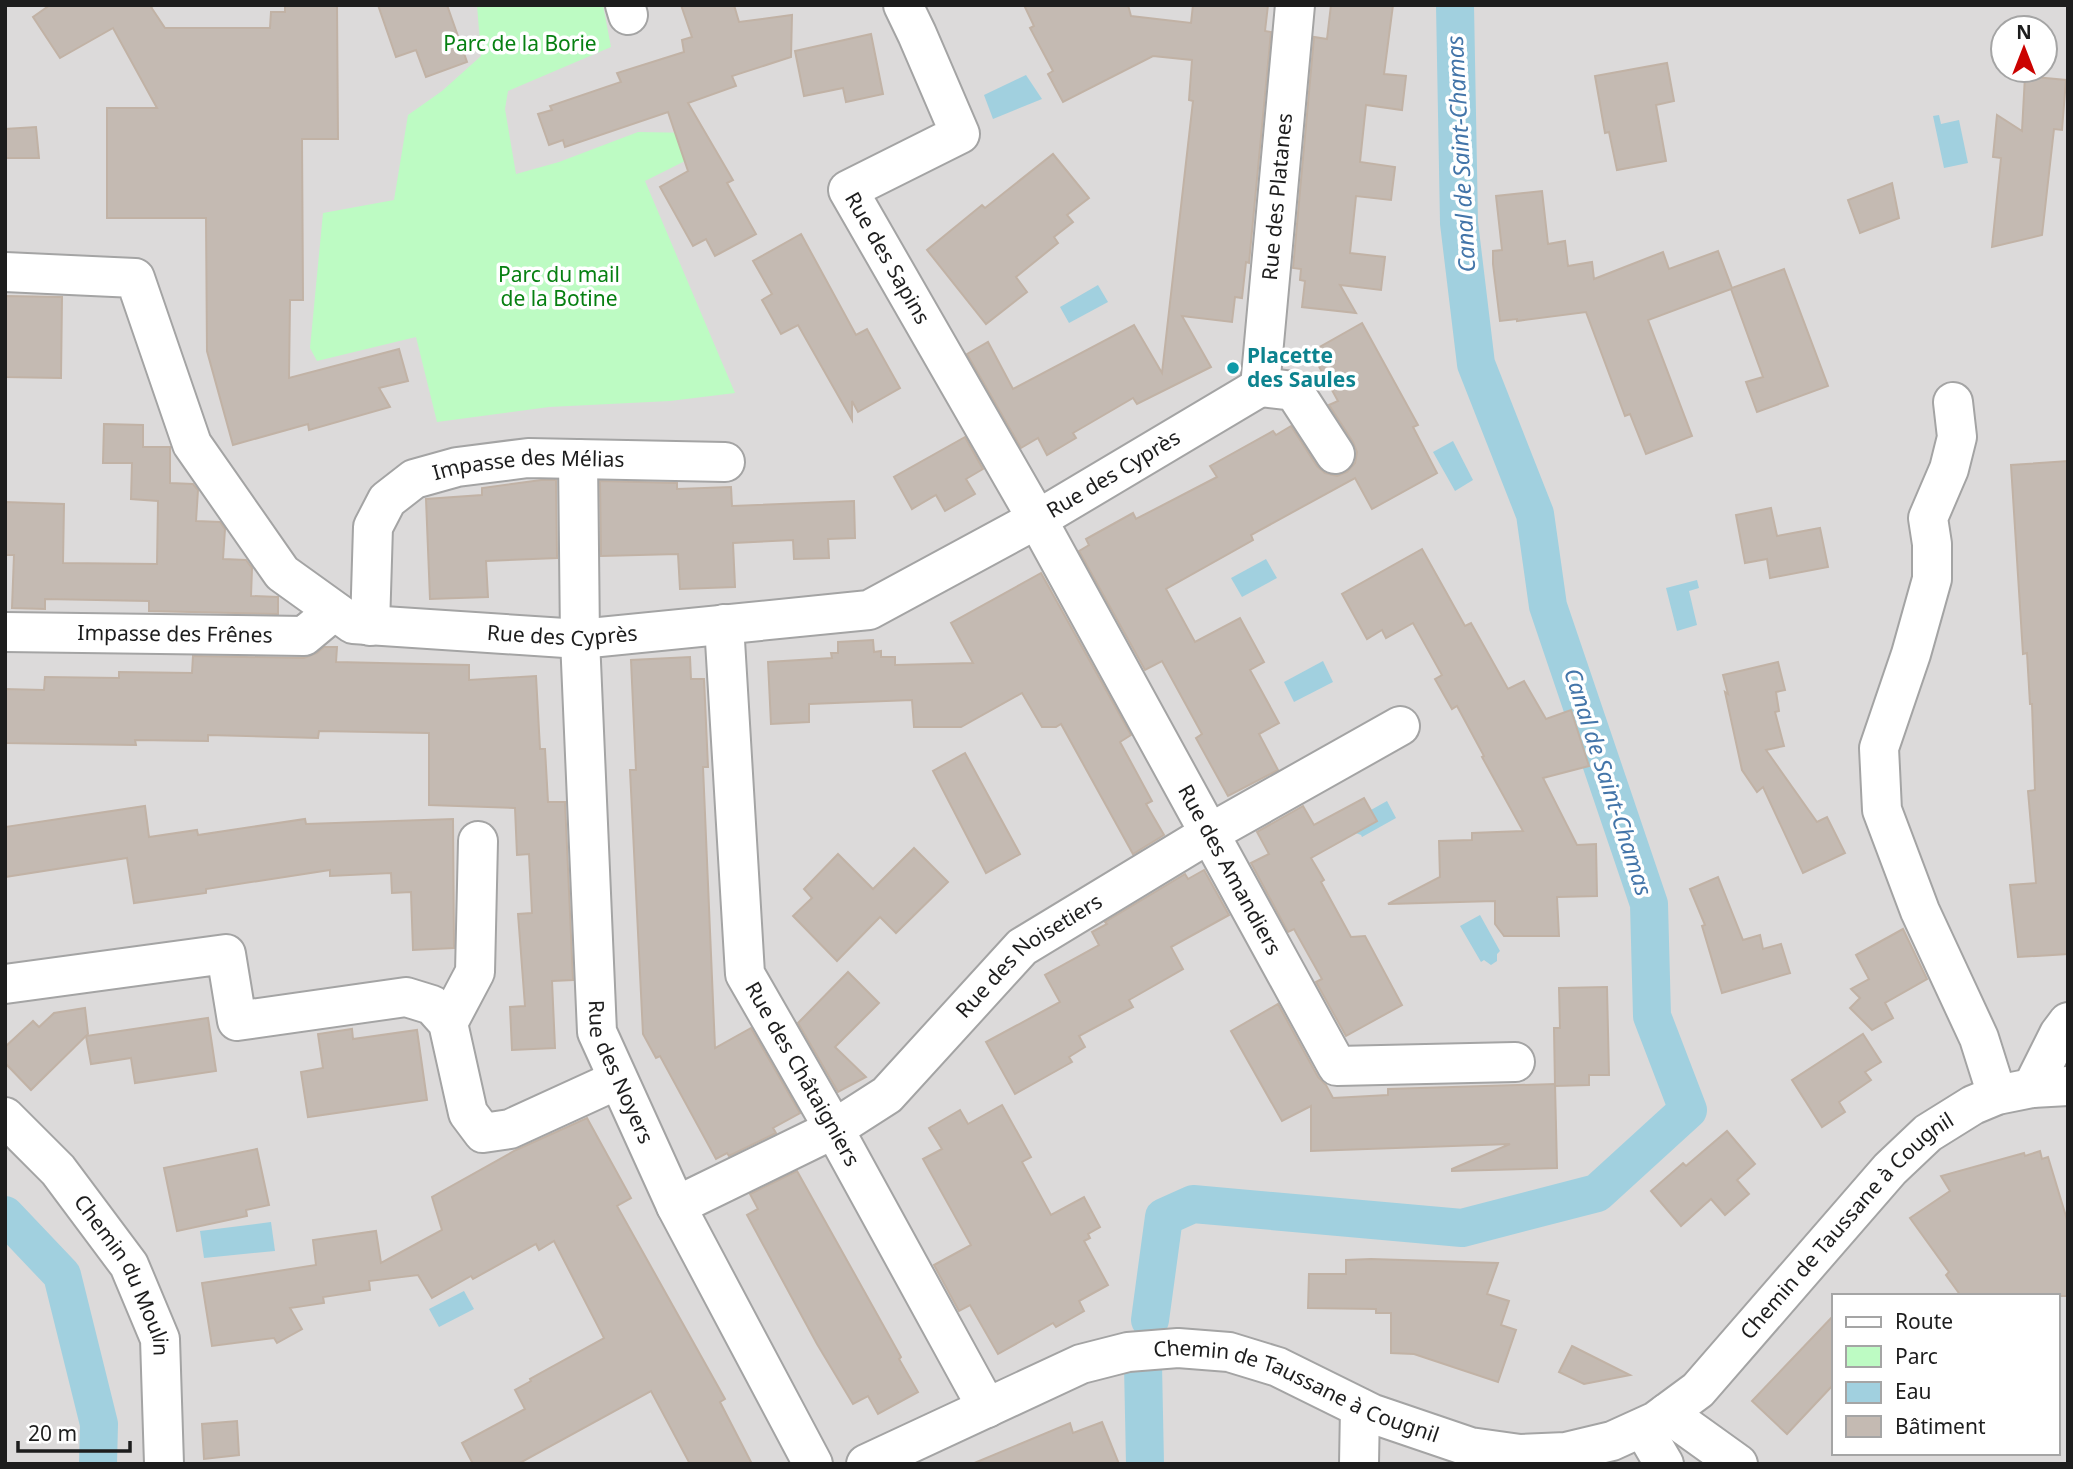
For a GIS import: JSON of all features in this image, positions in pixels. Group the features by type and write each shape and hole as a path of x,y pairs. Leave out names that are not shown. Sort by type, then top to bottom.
{"street":[{"name":"Rue des Sapins","path":"903,5 960,134 848,190 1037,519"},
{"name":"Rue des Platanes","path":"1260,387 1295,5"},
{"name":"Rue des Cyprès","path":"5,272 135,278 192,444 282,573 353,624 370,626 580,639 869,610 1037,519 1260,387"},
{"path":"1260,387 1294,391 1335,454"},
{"path":"1953,402 1957,437 1949,469 1928,518 1932,544 1932,579 1911,654 1879,748 1882,810 1920,911 1979,1038 2032,1090 2059,1034 2068,1022"},
{"name":"Impasse des Mélias","path":"370,626 373,527 387,500 414,479 457,467 528,458 725,462"},
{"name":"Rue des Noyers","path":"578,459 580,639 597,1032 676,1206 813,1464"},
{"name":"Rue des Amandiers","path":"1037,519 1337,1066 1515,1062"},
{"name":"Impasse des Frênes","path":"5,632 304,636 334,611"},
{"name":"Rue des Châtaigniers","path":"724,624 745,974 834,1129 987,1408"},
{"name":"Rue des Noisetiers","path":"676,1206 834,1129 887,1095 1022,947 1210,834 1400,726"},
{"path":"448,1023 475,972 478,841"},
{"path":"5,984 226,954 237,1021 406,997 432,1005 448,1023 468,1113 483,1133 510,1129 617,1080"},
{"name":"Chemin de Taussane à Cougnil","path":"866,1464 1081,1364 1128,1352 1178,1348 1229,1352 1278,1367 1373,1415 1470,1447 1520,1454 1566,1452 1612,1441 1655,1420 1698,1390 1890,1169 1928,1133 1973,1105 2032,1090"},
{"name":"Chemin du Moulin","path":"5,1117 58,1170 129,1265 160,1339 163,1464"},
{"path":"1359,1464 1360,1408"},
{"path":"1655,1420 1664,1464"},
{"path":"1655,1420 1738,1464"}],"shaded area":[{"path":"5,5 2068,5 2068,1464 5,1464"}],"green space":[{"name":"Parc du mail de la Botine","path":"477,5 603,5 611,47 508,91 505,109 516,174 559,162 638,132 696,133 709,149 645,181 735,393 670,401 549,407 437,422 416,337 317,361 310,348 323,213 394,200 408,115 442,91 481,56"}],"water":[{"path":"1026,75 1042,99 993,119 984,95"},
{"path":"1939,115 1941,124 1959,120 1968,163 1944,168 1933,116"},
{"path":"1098,285 1108,302 1069,323 1060,307"},
{"path":"1453,441 1473,480 1455,491 1433,452"},
{"path":"1266,559 1277,578 1242,597 1231,578"},
{"path":"1697,580 1699,588 1689,591 1697,625 1677,631 1666,588"},
{"path":"1323,661 1333,682 1294,702 1284,682"},
{"path":"1387,801 1396,818 1362,837 1353,832 1353,820"},
{"path":"1480,915 1500,951 1497,961 1491,965 1484,960 1481,962 1460,926"},
{"path":"271,1222 275,1251 204,1258 200,1231"},
{"path":"464,1291 474,1309 439,1327 429,1309"}],"building":[{"path":"50,5 155,5 151,7 165,28 270,28 271,12 285,12 285,5 337,5 338,139 302,139 303,300 290,300 289,378 399,349 408,381 379,388 390,407 309,430 308,424 233,445 207,351 206,218 107,218 107,108 157,108 113,28 60,58 33,17"},
{"path":"378,5 447,5 467,62 426,77 416,50 396,57"},
{"path":"681,5 734,5 739,22 792,15 791,57 732,76 736,86 688,103 733,180 727,183 756,234 715,256 706,239 693,246 660,187 688,171 668,112 565,147 563,140 549,145 538,114 552,110 550,106 621,82 617,73 684,52 682,40 692,37"},
{"path":"1024,5 1128,5 1131,16 1191,23 1193,5 1268,5 1265,31 1271,32 1249,263 1246,262 1242,298 1235,297 1232,322 1182,316 1211,367 1137,404 1133,398 1073,433 1076,438 1047,455 1038,438 1021,448 967,354 988,342 1013,389 1134,325 1162,373 1193,101 1189,100 1192,60 1153,56 1063,102 1048,74 1053,71 1030,28 1034,26"},
{"path":"1331,5 1393,5 1384,74 1406,76 1402,110 1366,105 1360,162 1395,167 1391,200 1356,196 1350,253 1385,257 1381,290 1340,285 1356,313 1302,307 1305,281 1300,280 1301,269 1293,268 1314,37 1327,39"},
{"path":"871,34 883,94 846,102 843,88 804,96 795,51"},
{"path":"1667,63 1674,101 1656,105 1666,161 1617,170 1609,132 1605,133 1595,76"},
{"path":"2059,79 2066,80 2062,130 2054,129 2042,235 1992,247 2001,158 1993,157 1997,115 2022,131 2025,84 2059,84"},
{"path":"36,127 39,158 5,158 5,129"},
{"path":"1053,154 1089,198 1067,215 1073,222 1054,237 1058,243 1016,277 1027,292 986,324 927,250 982,205 985,208"},
{"path":"1892,183 1899,218 1860,233 1848,200"},
{"path":"1542,191 1548,244 1565,241 1568,266 1592,262 1594,279 1663,252 1669,269 1718,251 1732,288 1784,269 1828,386 1757,412 1746,382 1763,377 1731,289 1648,320 1692,436 1646,454 1630,414 1625,416 1586,312 1500,321 1493,264 1493,251 1502,250 1496,196"},
{"path":"801,234 856,335 867,329 900,388 858,412 852,401 852,420 798,325 781,334 762,300 772,294 753,261"},
{"path":"5,296 62,297 61,378 5,377"},
{"path":"1362,323 1418,425 1413,427 1437,473 1372,509 1355,478 1251,535 1253,540 1166,589 1195,642 1240,618 1264,662 1250,670 1279,723 1259,734 1278,770 1228,796 1196,738 1202,734 1162,661 1145,670 1079,551 1089,545 1086,539 1133,513 1136,519 1217,477 1210,466 1273,431 1276,435 1291,426 1317,466 1325,473 1337,476 1347,472 1355,463 1357,452 1329,405 1338,401 1311,352"},
{"path":"104,424 143,425 143,447 170,447 170,483 193,484 198,490 196,521 220,522 225,529 223,559 246,560 252,568 251,596 278,597 278,614 149,611 149,601 45,599 45,609 12,608 14,555 5,555 5,502 64,504 63,563 157,564 158,501 131,499 132,463 103,463"},
{"path":"965,437 983,469 966,479 975,494 945,511 936,495 912,509 894,477"},
{"path":"2068,461 2068,954 2018,957 2010,885 2036,883 2028,791 2035,790 2032,704 2027,653 2023,654 2011,465"},
{"path":"556,480 557,558 486,561 488,597 430,599 426,499 482,495 482,488"},
{"path":"600,481 677,483 677,489 731,487 732,506 854,501 855,538 828,539 829,558 794,559 793,540 733,543 735,587 680,589 678,554 601,556"},
{"path":"1771,508 1777,536 1820,528 1828,567 1770,578 1767,559 1745,563 1736,515"},
{"path":"1422,549 1465,626 1471,623 1508,689 1524,681 1546,719 1571,710 1589,766 1543,778 1577,845 1596,844 1597,896 1557,897 1559,936 1504,936 1495,924 1495,901 1388,904 1440,877 1439,841 1472,840 1472,833 1523,831 1457,706 1452,709 1435,679 1442,675 1413,623 1386,638 1382,630 1367,639 1342,594"},
{"path":"1041,573 1131,735 1120,742 1152,801 1146,804 1164,835 1133,854 1061,724 1056,727 1042,727 1022,693 961,727 914,727 912,700 809,704 809,722 771,724 768,662 832,658 831,653 838,653 838,642 873,640 874,652 881,651 881,657 895,657 895,665 973,663 951,623"},
{"path":"324,647 337,647 336,662 469,665 469,680 536,676 540,749 545,749 548,802 565,802 573,980 552,981 555,1048 512,1050 510,1007 525,1006 518,914 532,913 529,854 517,855 515,808 429,805 429,733 319,731 318,738 208,735 208,741 135,740 136,745 5,743 5,689 44,690 45,677 119,678 119,672 192,673 193,656 304,658"},
{"path":"690,657 691,679 704,679 708,767 703,767 715,1048 751,1028 800,1113 773,1128 776,1133 729,1156 727,1153 716,1159 660,1056 656,1058 643,1034 630,770 636,770 631,660"},
{"path":"1778,662 1785,690 1776,692 1779,711 1775,712 1784,746 1766,750 1817,822 1827,817 1845,853 1803,873 1763,787 1757,792 1742,770 1725,692 1728,694 1723,675"},
{"path":"965,753 1020,854 986,873 933,771"},
{"path":"1364,798 1377,821 1311,858 1351,937 1365,936 1402,1005 1346,1036 1316,982 1322,979 1294,929 1288,932 1251,863 1269,854 1257,832 1303,806 1314,825"},
{"path":"145,806 149,837 197,830 198,835 305,819 306,824 453,819 454,948 413,950 411,892 392,893 391,873 330,876 330,870 134,903 127,858 5,877 5,827"},
{"path":"914,848 948,882 896,933 880,917 837,961 793,916 812,898 804,889 838,854 873,889"},
{"path":"1204,870 1229,915 1171,947 1183,969 1129,1000 1133,1007 1079,1036 1085,1047 1069,1057 1072,1062 1015,1094 986,1042 1060,1002 1045,975 1099,945 1092,932 1185,874 1188,879"},
{"path":"1718,877 1743,940 1760,935 1763,949 1781,944 1790,973 1722,993 1702,926 1705,925 1690,889"},
{"path":"1903,929 1927,979 1885,1003 1893,1018 1872,1030 1850,1008 1860,998 1851,989 1869,979 1856,955"},
{"path":"848,972 879,1003 835,1047 866,1077 838,1092 798,1023"},
{"path":"1607,987 1609,1075 1589,1075 1589,1085 1555,1086 1554,1028 1560,1028 1559,988"},
{"path":"1278,1004 1318,1077 1333,1098 1388,1095 1388,1089 1555,1084 1557,1168 1452,1171 1510,1144 1311,1151 1311,1106 1282,1121 1231,1031"},
{"path":"85,1008 88,1034 31,1090 5,1063 5,1047 33,1021 39,1027 54,1013"},
{"path":"208,1018 216,1071 135,1083 131,1058 91,1064 86,1036"},
{"path":"352,1029 353,1039 417,1030 427,1100 308,1117 301,1072 323,1068 318,1034"},
{"path":"1863,1034 1881,1062 1865,1072 1871,1080 1839,1102 1845,1112 1822,1127 1792,1080"},
{"path":"1002,1105 1031,1157 1022,1162 1051,1215 1084,1197 1100,1227 1088,1234 1090,1238 1084,1241 1108,1285 1079,1301 1084,1311 1056,1327 1053,1323 998,1354 970,1305 959,1311 934,1265 971,1245 923,1159 942,1149 929,1128 960,1110 968,1124"},
{"path":"587,1118 631,1198 617,1206 725,1399 720,1402 752,1464 690,1464 651,1391 518,1464 473,1464 462,1443 525,1409 515,1390 604,1338 554,1241 539,1250 536,1244 432,1298 418,1275 369,1281 370,1290 323,1297 324,1303 290,1308 302,1329 277,1343 274,1338 212,1346 202,1283 316,1265 313,1240 376,1231 381,1263 442,1230 432,1197 516,1150"},
{"path":"1727,1131 1755,1164 1737,1180 1749,1194 1725,1215 1711,1199 1681,1226 1651,1191 1683,1163 1686,1166"},
{"path":"257,1149 269,1205 246,1210 247,1216 177,1231 164,1168"},
{"path":"2040,1151 2042,1159 2048,1157 2068,1223 2068,1296 1960,1294 1946,1275 1949,1272 1910,1218 1950,1191 1941,1176 2024,1153 2025,1156"},
{"path":"797,1171 918,1392 878,1414 868,1396 853,1404 747,1215 758,1209 750,1194"},
{"path":"1346,1260 1498,1263 1487,1294 1509,1301 1501,1325 1516,1330 1498,1382 1414,1354 1391,1353 1391,1313 1376,1313 1376,1309 1308,1308 1309,1274 1346,1274"},
{"path":"1832,1317 1832,1386 1787,1434 1752,1401"},
{"path":"1572,1346 1630,1375 1584,1384 1559,1372"},
{"path":"237,1421 239,1455 204,1459 202,1424"},
{"path":"1102,1422 1119,1464 972,1464 1070,1423 1073,1433"}],"waterway":[{"name":"Canal de Saint-Chamas","path":"1150,1320 1164,1217 1193,1204 1462,1228 1597,1193 1688,1110 1652,1016 1649,904 1548,606 1535,514 1476,364 1459,223 1455,5"},
{"path":"5,1215 62,1275 99,1424 98,1464"},
{"name":"Canal de Saint-Chamas","path":"1143,1365 1145,1464"}],"place":[{"name":"Placette des Saules","path":"1233,368"}],"park label":[{"name":"Parc de la Borie","path":"520,44"}]}
